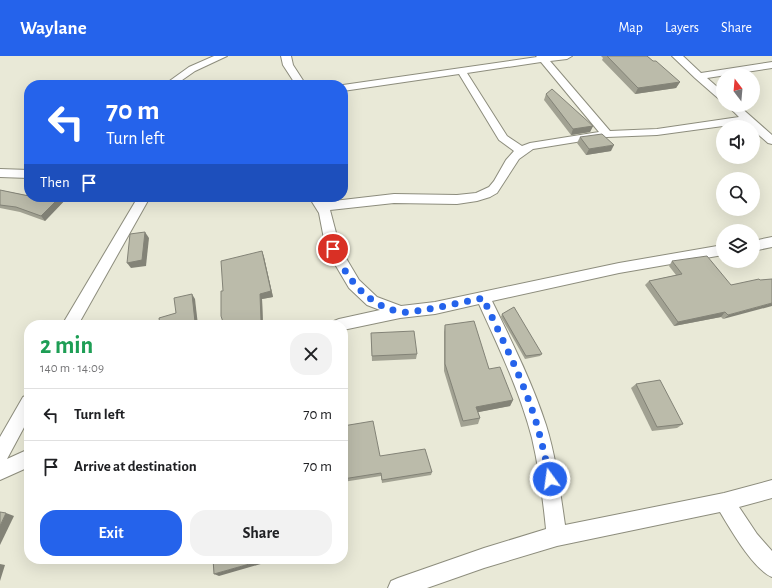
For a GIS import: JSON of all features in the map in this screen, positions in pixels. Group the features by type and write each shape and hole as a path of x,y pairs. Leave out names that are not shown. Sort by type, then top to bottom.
{"street":[{"path":"176,80 192,69 222,56"},
{"path":"286,56 288,65 298,80"},
{"path":"348,87 426,75 462,72 542,58 567,56"},
{"path":"676,56 716,91"},
{"path":"542,58 607,134"},
{"path":"698,76 772,65"},
{"path":"462,72 503,138 520,150"},
{"path":"740,112 772,141"},
{"path":"348,201 403,198 456,199 477,197 493,191 506,168 520,150 541,144 607,134 657,132 748,119"},
{"path":"0,173 24,173"},
{"path":"73,320 141,202"},
{"path":"318,202 324,213 333,249 354,284 372,301 401,312"},
{"path":"760,245 772,242"},
{"path":"348,323 401,312 435,308 596,272 716,251"},
{"path":"483,298 510,354 537,426 550,479 557,536"},
{"path":"0,454 24,411"},
{"path":"0,471 24,460"},
{"path":"398,588 484,558 557,536 724,502 772,489"},
{"path":"724,502 750,541 772,567"}],"building":[{"path":"607,56 647,56 653,61 656,61 680,82 638,88"},
{"path":"552,89 593,126 573,129 546,94"},
{"path":"602,134 614,145 589,149 580,137"},
{"path":"0,190 24,195 24,202 55,202 41,216 16,207 0,205"},
{"path":"145,232 142,260 127,263 130,234"},
{"path":"262,251 271,291 260,294 261,320 222,320 221,291 223,291 221,261"},
{"path":"707,256 731,285 759,279 772,279 772,303 728,315 725,312 678,322 649,281 682,274 672,261"},
{"path":"192,294 195,320 159,320 159,318 176,313 174,298"},
{"path":"514,307 542,354 526,356 502,314"},
{"path":"474,321 489,369 500,367 513,400 476,407 480,418 463,421 445,364 445,325"},
{"path":"414,331 417,354 372,356 371,333"},
{"path":"660,380 683,424 657,427 636,384"},
{"path":"373,421 380,456 425,449 432,472 382,480 381,473 348,478 348,425"},
{"path":"0,512 6,513 0,526"},
{"path":"213,564 249,564 214,574"}],"route":[{"path":"333,249 354,284 366,296 372,301 401,312 435,308 483,298 510,354 529,402 537,426 550,479"}]}
